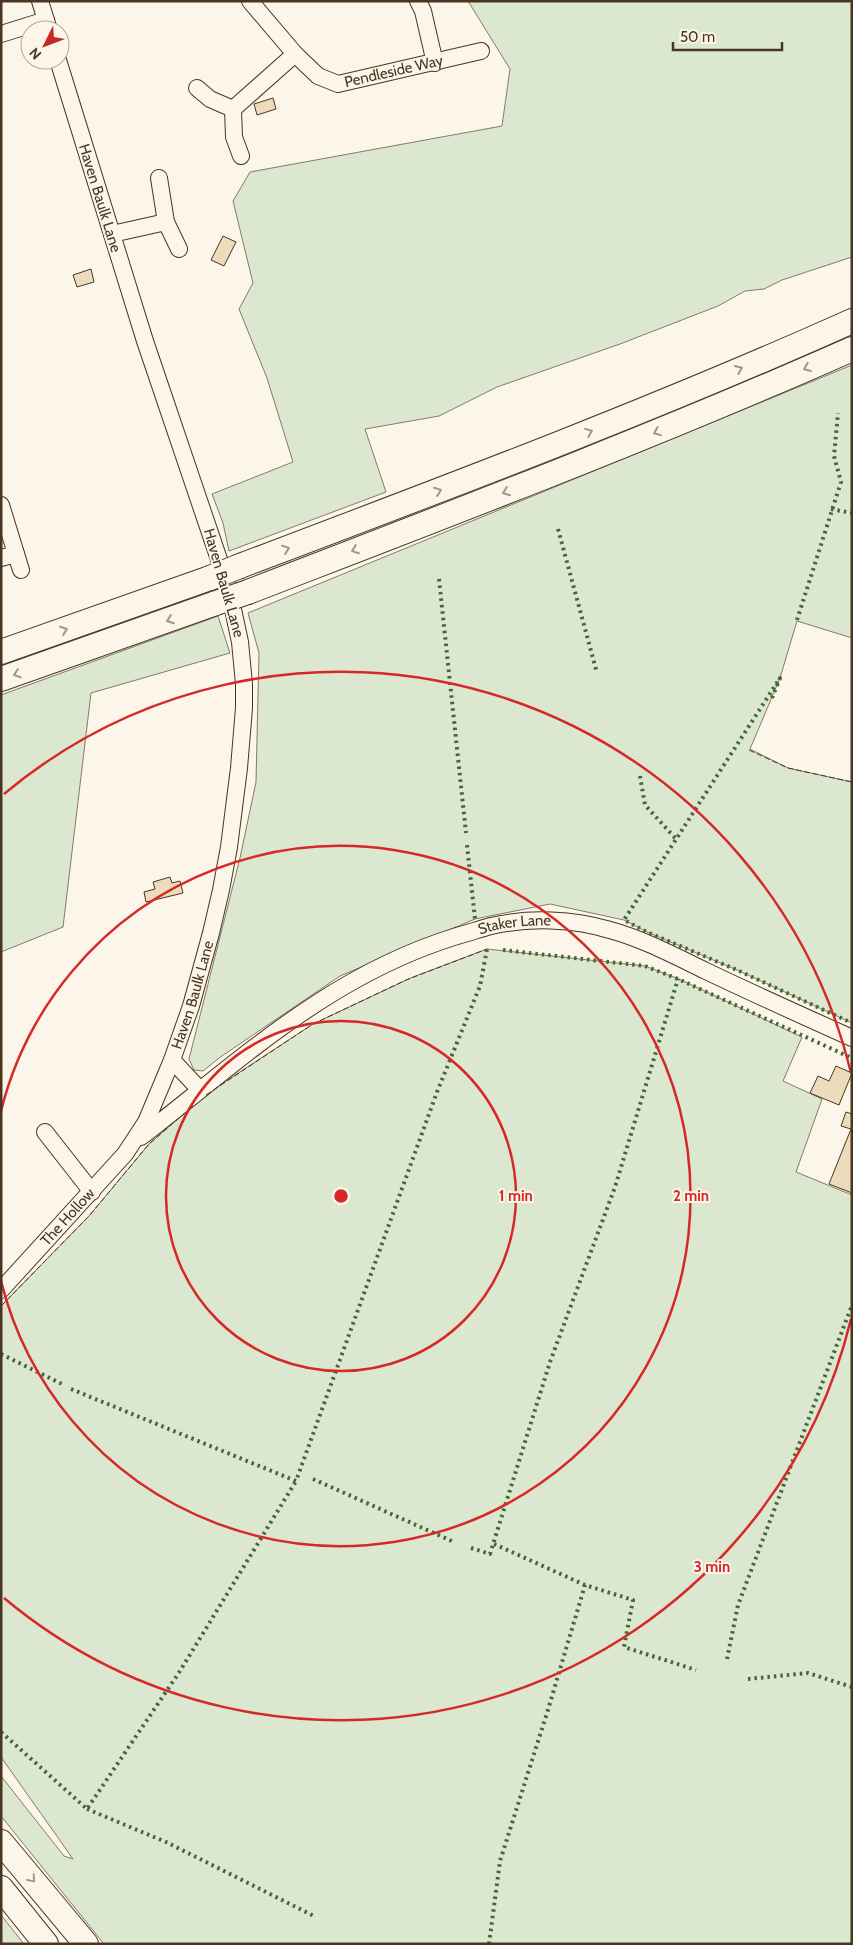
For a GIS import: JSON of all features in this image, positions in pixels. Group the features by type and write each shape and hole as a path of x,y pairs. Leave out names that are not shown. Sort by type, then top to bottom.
{"highway":[{"path":"1,652 210,578 521,459 619,420 852,321"},
{"path":"1,679 216,604 548,476 674,425 852,349"},
{"path":"1,1842 86,1944"},
{"path":"1,1888 46,1944"}],"street":[{"path":"40,1 46,20"},
{"name":"Pendleside Way","path":"250,1 295,54 318,76 338,84 481,51"},
{"path":"418,1 423,11 435,63"},
{"path":"1,34 20,30"},
{"path":"233,109 295,54"},
{"name":"Haven Baulk Lane","path":"61,70 145,341 228,586 240,642 244,684 244,718 240,768 221,890 191,1006 155,1103 133,1142"},
{"path":"197,88 210,99 233,109"},
{"path":"233,109 234,137 241,156"},
{"path":"159,178 166,222 179,249"},
{"path":"112,234 166,222"},
{"path":"1,505 8,556 20,570"},
{"name":"Staker Lane","path":"133,1142 275,1030 336,990 388,962 437,942 492,926 531,921 566,921 610,930 652,946 852,1038"},
{"path":"172,1060 200,1090"},
{"path":"45,1132 92,1192"},
{"name":"The Hollow","path":"1,1290 92,1192 133,1142"}],"green space":[{"path":"468,1 852,1 852,257 782,280 764,289 745,291 718,306 620,344 497,387 439,416 365,429 386,492 229,551 223,523 212,494 293,462 267,378 239,309 253,283 233,201 250,172 502,126 510,69"},
{"path":"852,365 852,638 797,621 780,678 750,749 788,768 852,782 852,1023 624,920 550,904 475,919 340,976 219,1058 203,1071 194,1070 189,1059 240,858 256,782 259,653 248,613"},
{"path":"218,616 230,653 91,693 63,927 1,952 1,695"},
{"path":"487,949 645,966 679,979 802,1037 783,1081 822,1099 796,1172 852,1195 852,1944 104,1944 1,1816 1,1776 64,1856 73,1859 1,1757 1,1306 89,1216 149,1144 206,1094 313,1024 413,977"},
{"path":"1,1915 24,1944 1,1944"}],"building":[{"path":"273,98 276,109 257,115 254,104"},
{"path":"223,236 236,242 224,266 211,260"},
{"path":"91,269 94,282 77,287 73,275"},
{"path":"170,877 172,883 180,881 183,893 146,902 144,892 155,889 153,882"},
{"path":"836,1066 852,1073 839,1105 810,1093 818,1076 829,1081"},
{"path":"846,1112 852,1114 852,1193 829,1184 851,1129 841,1126"}],"hedge":[{"path":"797,620 841,482 834,456 838,413"},
{"path":"831,509 852,513"},
{"path":"558,529 597,673"},
{"path":"439,579 466,833"},
{"path":"772,698 780,678 624,920 852,1023"},
{"path":"640,776 645,805 677,840"},
{"path":"467,845 475,919"},
{"path":"71,1389 296,1481 437,1092 480,986 487,949"},
{"path":"503,950 645,966 678,979 852,1058"},
{"path":"471,1548 490,1554 550,1362 615,1187 678,979"},
{"path":"727,1659 738,1605 852,1305"},
{"path":"1,1354 64,1385"},
{"path":"313,1479 454,1542"},
{"path":"1,1732 87,1809 180,1671 296,1481"},
{"path":"494,1544 585,1585 633,1600 624,1647 696,1670"},
{"path":"489,1944 500,1861 585,1585"},
{"path":"748,1679 808,1673 852,1687"},
{"path":"87,1809 166,1842 316,1917"}],"fence":[{"path":"749,750 788,768 852,782"},
{"path":"206,1095 313,1024 406,980 487,949"},
{"path":"1,1306 89,1216 149,1144 193,1106"}]}
